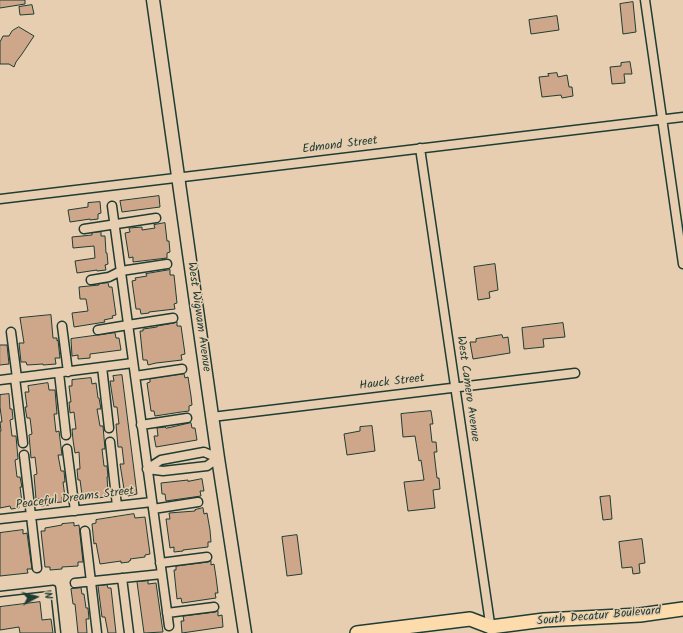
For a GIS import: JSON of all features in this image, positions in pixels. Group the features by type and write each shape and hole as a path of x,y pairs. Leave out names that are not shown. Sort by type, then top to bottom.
{"main road":[{"name":"South Decatur Boulevard","path":"358,633 470,619 488,631 544,620 640,615 683,609"}],"street":[{"name":"West Wigwam Avenue","path":"153,0 212,417 245,633"},
{"path":"645,0 683,264"},
{"name":"Edmond Street","path":"0,199 683,117"},
{"name":"West Camero Avenue","path":"420,148 488,631"},
{"path":"112,206 169,626"},
{"path":"84,229 156,218"},
{"path":"91,280 109,277 121,271 167,264"},
{"path":"98,330 173,318"},
{"path":"62,326 68,372"},
{"path":"11,332 23,443"},
{"path":"0,380 133,363"},
{"path":"102,367 109,428"},
{"path":"135,376 182,369"},
{"path":"59,373 66,435"},
{"name":"Hauck Street","path":"212,417 575,373"},
{"path":"141,425 187,418"},
{"path":"110,442 117,506"},
{"path":"67,449 75,511"},
{"path":"147,469 161,460 204,452 218,458"},
{"path":"24,455 37,568"},
{"path":"147,469 163,471 207,466 218,458"},
{"name":"Peaceful Dreams Street","path":"0,519 117,506 152,506 198,502"},
{"path":"86,531 97,633"},
{"path":"160,564 207,557"},
{"path":"75,583 162,574"},
{"path":"122,578 128,633"},
{"path":"167,613 214,607"}],"lane":[{"path":"172,458 174,470"},
{"path":"0,594 53,588 58,633"}],"building":[{"path":"0,0 25,0 25,4 0,8"},
{"path":"633,2 636,32 623,34 620,4"},
{"path":"32,5 34,14 20,15 19,7"},
{"path":"557,16 559,30 531,34 529,20"},
{"path":"19,27 34,36 14,67 9,64 0,64 0,42 3,36 9,36 12,31"},
{"path":"630,62 632,74 624,74 625,83 612,84 610,67 621,66 621,63"},
{"path":"557,73 558,77 567,75 569,87 572,87 573,96 562,98 561,95 542,97 539,77"},
{"path":"159,196 160,207 122,212 120,201"},
{"path":"100,202 101,213 98,214 98,219 70,222 68,210 88,207 88,203"},
{"path":"165,223 170,252 167,253 167,258 133,262 133,257 129,258 125,233 130,232 129,228 142,227 142,230 155,228 154,225"},
{"path":"101,232 101,236 105,236 108,264 105,265 106,270 77,273 75,261 95,258 94,246 73,248 72,237 92,235 92,233"},
{"path":"495,264 498,290 489,292 490,298 478,300 474,267"},
{"path":"170,270 170,275 174,275 177,303 174,304 175,309 141,314 140,309 136,309 132,281 136,280 135,278 147,276 146,274"},
{"path":"108,283 109,287 112,287 116,315 112,316 113,318 104,320 105,322 74,327 72,313 88,311 86,299 80,299 79,287"},
{"path":"51,315 53,338 57,338 57,341 58,340 60,358 55,358 56,364 27,365 26,362 21,362 19,343 24,343 20,318"},
{"path":"177,322 177,326 181,326 185,354 181,355 182,360 148,365 147,360 143,360 140,331 143,331 143,329"},
{"path":"563,323 565,337 543,339 544,347 524,349 522,328"},
{"path":"115,333 116,338 119,338 121,350 90,354 90,358 78,359 78,355 72,356 71,339"},
{"path":"502,335 503,338 508,337 510,353 473,359 470,342 476,342 476,339"},
{"path":"0,345 7,345 9,364 0,365"},
{"path":"184,374 185,378 188,377 191,396 192,405 189,406 189,411 155,416 154,411 151,411 147,383 150,382 150,379"},
{"path":"122,375 137,494 128,496 127,489 124,489 120,464 124,464 122,447 118,447 116,424 119,424 117,407 114,407 110,381 114,381 113,376"},
{"path":"91,378 92,384 96,383 101,409 97,409 100,426 103,426 105,449 102,449 104,466 107,466 108,492 105,492 106,497 86,499 86,494 82,495 80,480 78,480 77,469 80,469 79,452 75,453 73,440 72,429 76,429 74,412 70,413 69,402 71,402 69,386 72,386 72,380"},
{"path":"48,383 49,390 55,390 57,414 54,414 56,432 59,431 62,455 58,455 61,471 64,471 65,482 63,482 65,497 62,497 62,502 49,503 49,505 41,506 40,499 36,499 34,475 37,474 35,457 31,458 29,435 32,434 30,418 27,418 25,407 27,407 25,392 29,392 28,386"},
{"path":"9,394 10,409 12,409 13,419 10,420 12,436 16,436 18,459 15,460 17,477 20,477 22,487 20,487 22,502 18,503 19,508 11,509 10,506 0,508 0,422 2,422 0,395"},
{"path":"431,411 433,424 430,424 432,442 436,442 437,452 434,452 437,478 439,478 440,489 433,490 435,508 408,511 404,482 424,480 415,436 403,437 401,414"},
{"path":"191,423 192,428 195,428 197,440 156,447 154,436 158,436 157,428 166,428"},
{"path":"372,426 375,451 347,455 344,434 360,431 360,427"},
{"path":"202,479 204,491 200,491 201,496 166,501 165,494 162,494 161,483"},
{"path":"610,496 612,519 603,520 600,497"},
{"path":"203,508 204,514 207,513 210,530 211,542 208,542 208,547 174,552 174,547 170,548 166,519 170,519 169,513 195,511"},
{"path":"134,514 135,518 145,517 150,554 145,555 145,557 130,559 131,560 129,562 121,563 121,561 100,564 96,543 94,544 92,524 96,523 96,520"},
{"path":"74,523 74,526 79,525 83,562 78,562 78,566 62,567 62,569 50,570 50,567 45,567 41,531 45,531 45,528"},
{"path":"23,530 23,534 27,533 32,569 27,569 28,573 0,576 0,533"},
{"path":"297,535 302,574 287,576 282,537"},
{"path":"642,539 645,563 639,564 640,573 633,574 632,567 622,568 619,542"},
{"path":"211,561 211,565 214,564 216,577 218,593 215,593 216,598 182,603 181,598 177,599 174,570 176,570 176,566"},
{"path":"148,581 148,584 156,583 163,632 144,633 137,582"},
{"path":"107,585 108,588 111,588 116,633 108,633 105,617 102,617 98,586"},
{"path":"81,588 82,594 84,594 86,608 88,608 89,619 86,619 87,633 78,633 75,604 73,604 71,589"},
{"path":"40,602 42,620 51,619 53,633 20,633 19,627 0,630 0,607"},
{"path":"218,611 218,616 222,615 223,627 182,633 181,621 184,621 183,616"}]}
